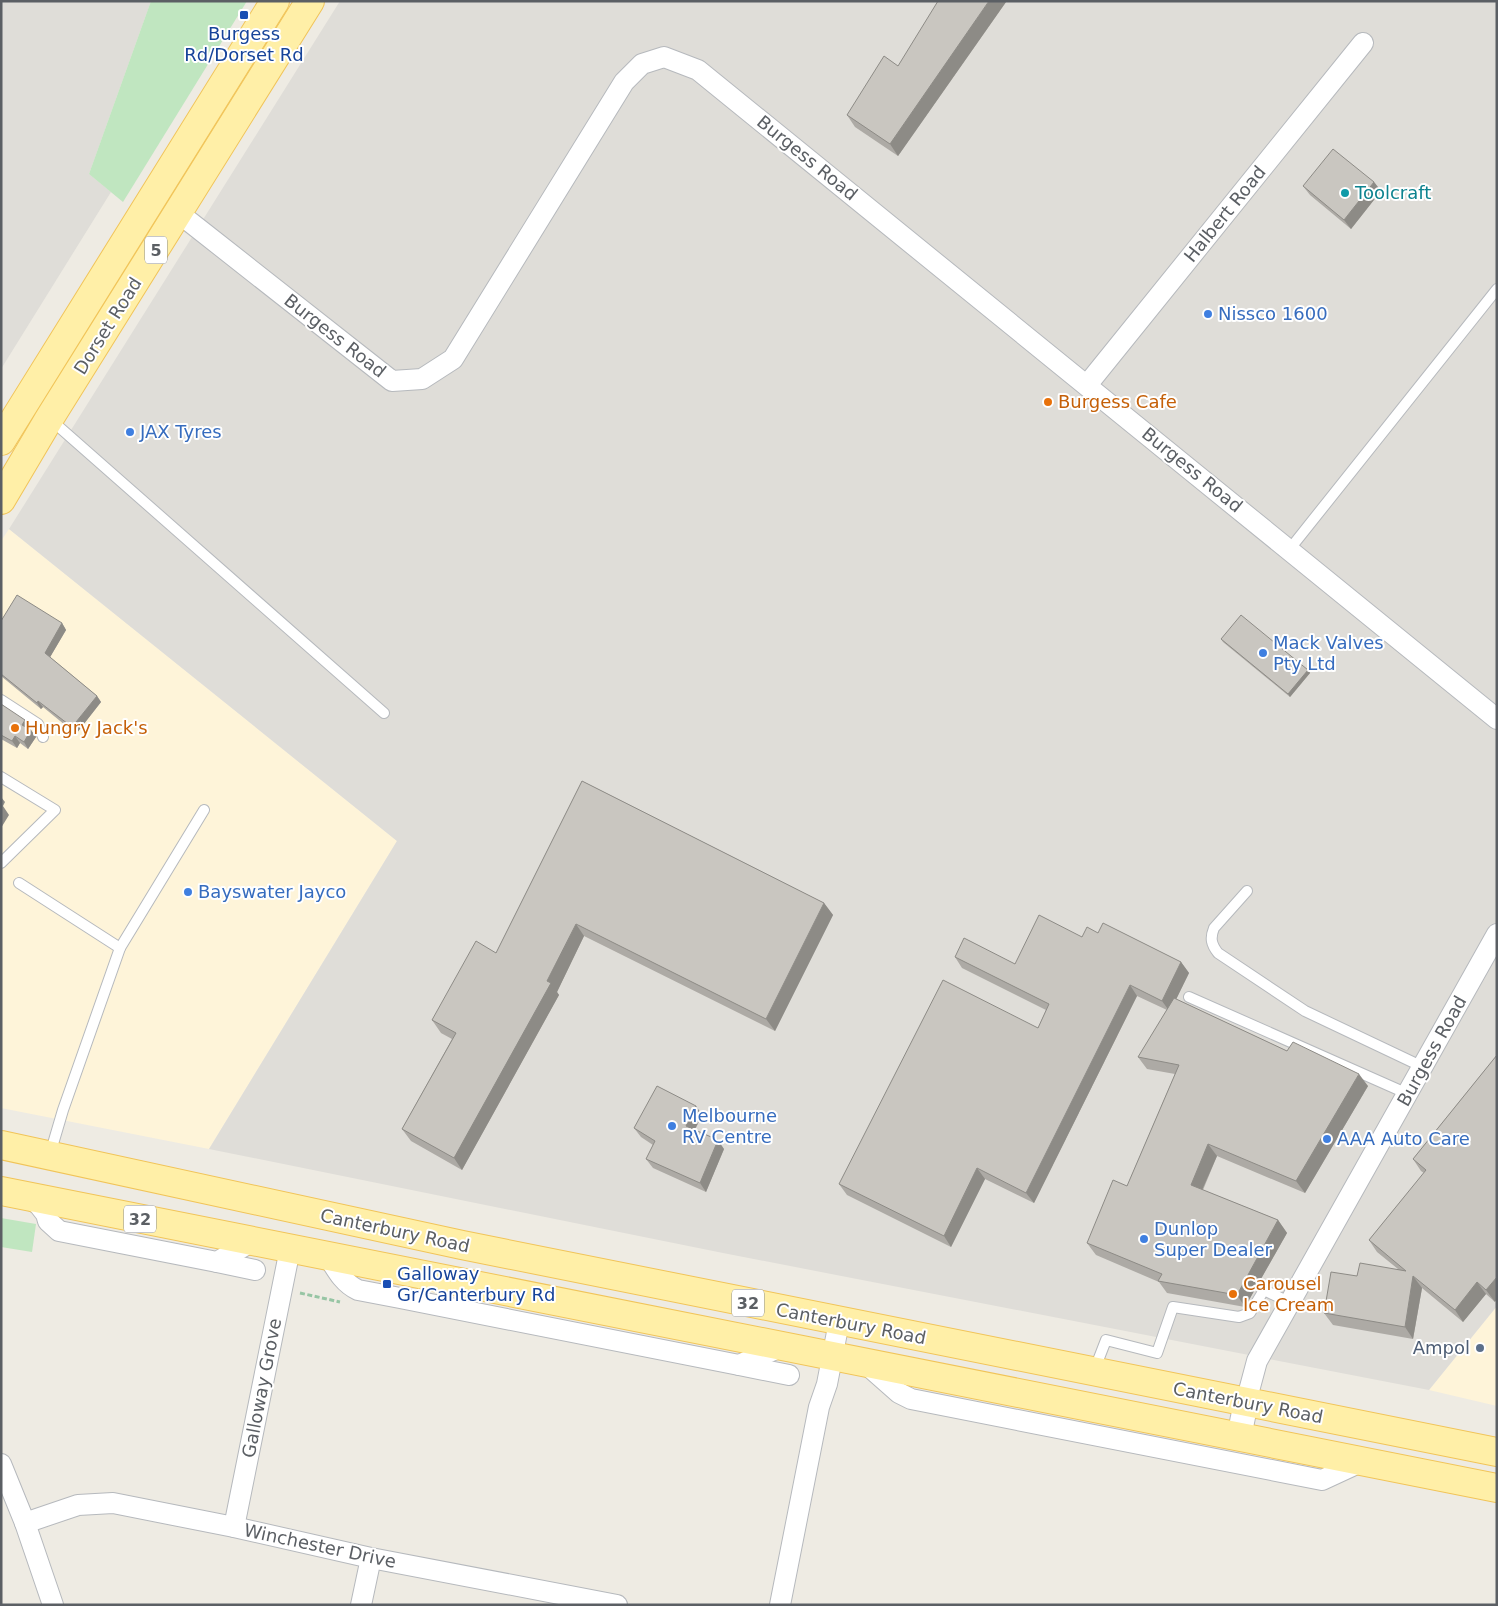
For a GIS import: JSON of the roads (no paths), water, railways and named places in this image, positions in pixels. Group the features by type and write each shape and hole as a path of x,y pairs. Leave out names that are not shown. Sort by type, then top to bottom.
{"main road":[{"name":"Dorset Road","path":"1,441 276,1"},
{"name":"Dorset Road","path":"1,500 49,419 310,1"},
{"path":"152,198 178,214"},
{"name":"Canterbury Road","path":"1,1145 462,1246 1497,1452"},
{"name":"Canterbury Road","path":"1,1191 1497,1488"},
{"path":"290,1249 298,1210"}],"street":[{"name":"Halbert Road","path":"1087,385 1363,43"},
{"name":"Burgess Road","path":"178,214 392,381 422,379 453,359 624,82 642,64 664,57 698,70 1497,719"},
{"name":"Burgess Road","path":"1239,1437 1257,1361 1497,934"},
{"path":"28,1197 39,1205 46,1214 48,1221 59,1231 255,1270"},
{"path":"217,1262 253,1241"},
{"name":"Galloway Grove","path":"234,1527 290,1249"},
{"path":"328,1256 343,1280 358,1290 789,1375"},
{"path":"780,1605 819,1407 828,1384 828,1355 834,1321"},
{"name":"Canterbury Road","path":"739,1365 783,1346"},
{"name":"Canterbury Road","path":"864,1362 899,1393 911,1399 1322,1480 1363,1461"},
{"path":"1,1464 25,1523 53,1605"},
{"name":"Winchester Drive","path":"25,1523 78,1505 113,1504 234,1527 371,1558 617,1605"},
{"path":"361,1605 371,1558"}],"lane":[{"path":"1289,550 1497,289"},
{"path":"49,419 384,713"},
{"path":"1,700 38,724 43,737"},
{"path":"1,777 55,810 1,863"},
{"path":"50,1156 63,1110 120,948 204,810"},
{"path":"19,882 120,948"},
{"path":"1247,891 1214,928 1212,946 1218,953 1306,1011 1423,1067"},
{"path":"1189,997 1408,1094"},
{"path":"1093,1372 1106,1340 1156,1352 1173,1307 1239,1317 1250,1314 1264,1290 1291,1303"}],"place":[{"name":"Burgess Rd/Dorset Rd","path":"244,15"},
{"name":"Toolcraft","path":"1345,193"},
{"name":"Nissco 1600","path":"1208,314"},
{"name":"Burgess Cafe","path":"1048,402"},
{"name":"JAX Tyres","path":"130,432"},
{"name":"Mack Valves Pty Ltd","path":"1263,653"},
{"name":"Hungry Jack's","path":"15,728"},
{"name":"Bayswater Jayco","path":"188,892"},
{"name":"Melbourne RV Centre","path":"672,1126"},
{"name":"AAA Auto Care","path":"1327,1139"},
{"name":"Dunlop Super Dealer","path":"1144,1239"},
{"name":"Galloway Gr/Canterbury Rd","path":"387,1284"},
{"name":"Carousel Ice Cream","path":"1233,1294"},
{"name":"Ampol","path":"1480,1348"}]}
